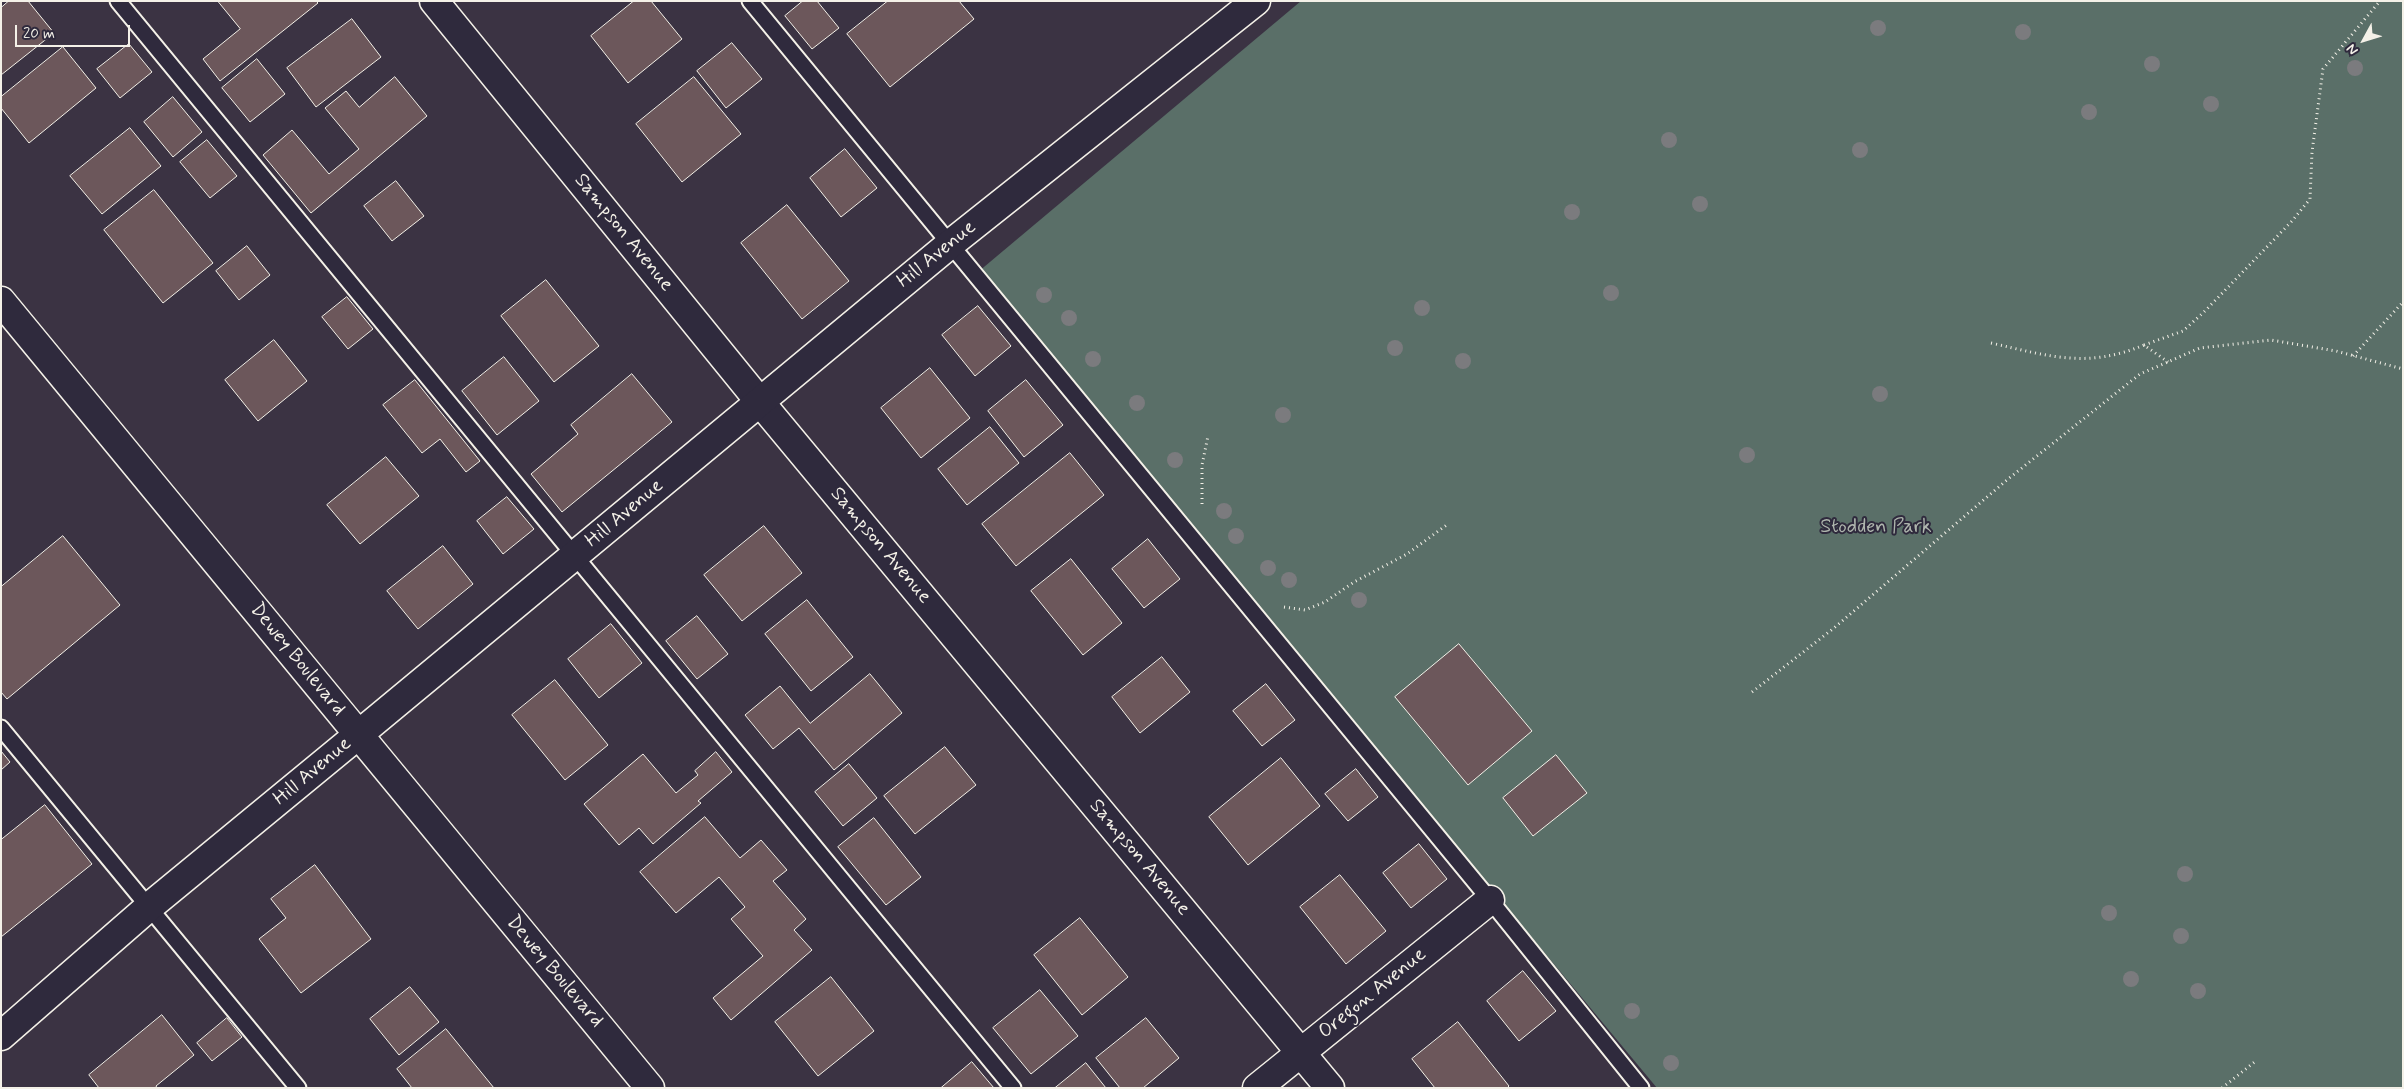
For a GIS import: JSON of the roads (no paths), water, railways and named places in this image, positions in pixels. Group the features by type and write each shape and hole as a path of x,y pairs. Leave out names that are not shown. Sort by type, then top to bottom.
{"street":[{"name":"Sampson Avenue","path":"434,1 760,402 1330,1088"},
{"name":"Hill Avenue","path":"1,1036 149,907 574,557 949,244 1256,1"},
{"name":"Dewey Boulevard","path":"1,301 650,1088"},
{"name":"Oregon Avenue","path":"1257,1088 1490,900"}],"lane":[{"path":"118,1 1013,1088"},
{"path":"758,4 949,244 1490,900 1641,1088"},
{"path":"1,728 298,1088"}],"park label":[{"name":"Stodden Park","path":"1876,528"}]}
